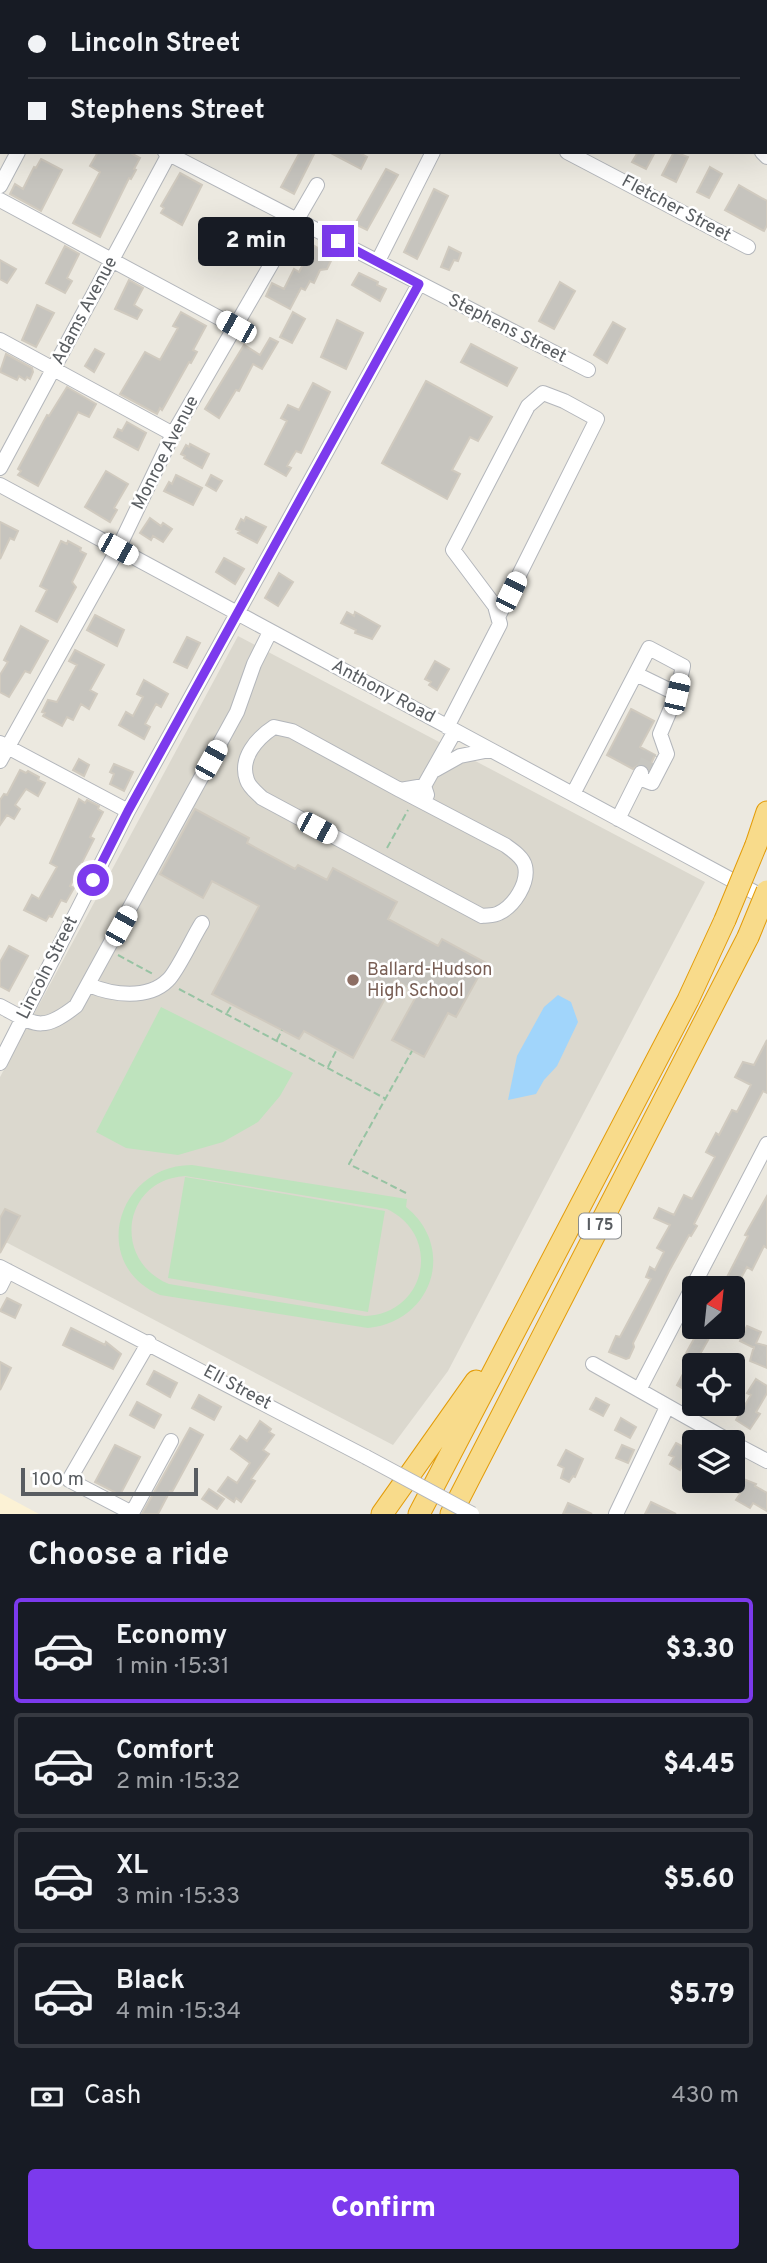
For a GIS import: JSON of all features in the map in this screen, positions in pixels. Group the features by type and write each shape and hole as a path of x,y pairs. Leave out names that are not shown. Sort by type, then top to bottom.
{"highway":[{"name":"I 75","path":"419,1514 688,1000 725,920 767,812"},
{"name":"I 75","path":"451,1514 748,937 767,891"},
{"path":"382,1514 522,1317"}],"street":[{"path":"0,186 17,154"},
{"name":"Adams Avenue","path":"0,468 166,154"},
{"name":"Stephens Street","path":"169,154 588,370"},
{"path":"378,261 432,154"},
{"name":"Fletcher Street","path":"571,154 748,247"},
{"name":"Monroe Avenue","path":"0,761 4,745 118,549 173,434 317,185"},
{"path":"0,200 236,327"},
{"name":"Lincoln Street","path":"0,1063 128,811 419,284"},
{"path":"0,340 173,434"},
{"path":"490,750 460,756 424,786 400,789 303,736 274,727 261,735 248,756 245,767 247,782 262,798 482,916 497,915 508,907 524,883 525,864 505,845 430,805 424,786 500,624 498,617 495,606 453,550 528,406 543,393 597,419 498,617"},
{"name":"Anthony Road","path":"0,485 767,899"},
{"path":"0,1006 23,1019 41,1025 61,1017 76,1006 237,712 254,664 270,632"},
{"path":"573,794 649,648 683,666 677,694 651,753"},
{"path":"636,674 677,694"},
{"path":"618,819 640,776 652,783 667,754 660,734"},
{"path":"4,745 128,811"},
{"path":"89,985 105,992 134,994 152,990 166,981 202,923"},
{"path":"639,1390 767,1144"},
{"path":"0,1287 4,1269"},
{"name":"Ell Street","path":"4,1269 149,1342 472,1514"},
{"path":"149,1342 69,1480 132,1513 171,1441"},
{"path":"593,1364 709,1430"},
{"path":"616,1514 667,1407"},
{"path":"745,1450 767,1461"}],"path":[{"path":"380,862 424,786"},
{"path":"108,950 386,1099"},
{"path":"227,1014 232,1005"},
{"path":"277,1041 282,1030"},
{"path":"328,1068 337,1049"},
{"path":"406,1193 349,1164 412,1051"}],"shaded area":[{"name":"Ballard-Hudson High School","path":"238,636 705,882 448,1371 393,1445 0,1239 0,1077"},
{"path":"0,1493 39,1514 0,1514"}],"green space":[{"path":"161,1007 293,1073 280,1096 258,1122 223,1142 178,1155 126,1148 96,1132"},
{"path":"192,1165 407,1199 406,1207 422,1224 431,1242 433,1262 430,1281 422,1298 408,1312 390,1323 368,1328 160,1295 138,1281 124,1262 119,1240 121,1218 130,1198 145,1181 166,1169","holes":["185,1176 387,1209 405,1221 416,1237 421,1254 420,1272 414,1288 402,1302 386,1312 365,1316 169,1284 151,1273 139,1258 132,1241 132,1223 137,1206 148,1191 164,1181"]},
{"path":"185,1177 385,1211 368,1312 168,1278"}],"water":[{"path":"558,995 571,1002 578,1022 557,1066 536,1094 508,1100 517,1056 544,1007"}],"building":[{"path":"97,154 133,154 140,158 100,237 73,223 100,172 90,166"},
{"path":"299,154 314,154 294,194 281,187"},
{"path":"333,154 362,154 367,157 361,169"},
{"path":"637,154 654,154 646,169 632,162"},
{"path":"673,154 688,157 676,182 662,175"},
{"path":"41,159 62,170 41,211 10,194 15,184 23,189"},
{"path":"710,167 722,174 709,198 697,192"},
{"path":"386,169 398,175 367,230 355,224"},
{"path":"180,173 202,185 182,225 161,213 164,208 161,206"},
{"path":"739,185 767,201 767,225 764,231 725,210"},
{"path":"434,189 448,196 417,259 404,252"},
{"path":"313,245 333,257 327,269 320,270 314,283 310,281 305,290 301,288 290,309 266,296 272,283 284,289 294,269 299,272"},
{"path":"65,246 79,254 67,278 72,281 65,293 46,283"},
{"path":"449,247 461,253 458,261 454,260 449,270 441,267"},
{"path":"0,260 16,269 7,283 0,279"},
{"path":"359,273 386,289 380,301 352,285"},
{"path":"129,280 143,288 134,305 142,310 137,319 115,309"},
{"path":"560,282 575,291 554,329 539,321"},
{"path":"37,305 54,313 36,347 22,340"},
{"path":"181,312 206,326 193,350 197,352 191,363 189,362 162,410 160,408 157,414 120,394 145,352 160,360 178,328 173,326"},
{"path":"293,312 305,319 292,343 280,337"},
{"path":"337,320 363,333 346,369 321,357"},
{"path":"613,322 625,329 607,363 594,355"},
{"path":"270,338 278,342 262,369 253,364 239,391 236,390 219,418 205,409 244,345 260,355"},
{"path":"471,344 517,368 507,386 461,362"},
{"path":"95,349 104,354 94,372 85,366"},
{"path":"6,354 32,368 30,379 27,377 25,380 19,376 17,380 0,372"},
{"path":"426,381 492,417 478,441 470,437 452,470 460,474 447,499 382,463"},
{"path":"313,383 330,392 301,453 296,451 287,466 291,468 286,476 265,464 287,421 281,418 288,405 299,410"},
{"path":"67,387 96,404 89,417 78,412 38,486 18,475 21,471 18,469 47,415 49,416"},
{"path":"127,422 146,433 138,450 114,437 118,429 122,431"},
{"path":"190,444 209,454 202,468 181,454 186,445 189,447"},
{"path":"106,471 128,484 114,508 117,510 110,522 85,507"},
{"path":"176,475 202,488 193,505 164,491 169,482 172,484"},
{"path":"211,475 222,481 216,491 206,485"},
{"path":"246,517 266,527 257,543 238,533 240,531 236,529 241,519 244,521"},
{"path":"150,518 161,526 163,523 172,529 163,542 153,536 151,540 140,533"},
{"path":"0,522 18,531 14,540 10,538 0,559"},
{"path":"61,541 67,544 68,541 86,554 72,582 76,587 57,622 36,611 47,590 40,586"},
{"path":"224,558 244,569 235,584 216,572"},
{"path":"279,573 293,582 278,606 265,598"},
{"path":"347,612 354,616 355,612 380,626 372,639 355,633 356,630 341,623"},
{"path":"95,615 124,630 117,646 87,630"},
{"path":"21,626 48,641 30,673 25,671 9,697 0,692 0,675 8,662 4,660"},
{"path":"187,637 200,643 187,668 174,662"},
{"path":"75,650 104,665 90,690 97,694 89,709 81,704 73,720 67,717 62,726 43,716 45,713 42,712 48,700 57,702 77,665 69,661"},
{"path":"435,661 449,669 437,690 425,679"},
{"path":"144,680 168,694 161,707 156,704 145,724 150,727 144,739 119,725 126,712 133,716 143,697 137,694"},
{"path":"631,709 654,721 640,747 655,755 649,768 641,763 633,769 607,755"},
{"path":"79,759 89,765 84,776 73,770"},
{"path":"114,764 133,772 124,791 110,784 114,774 110,772"},
{"path":"20,770 26,773 28,771 45,783 38,796 26,789 15,805 20,809 14,819 7,815 0,825 0,800 4,794 7,795"},
{"path":"79,799 99,806 98,809 103,812 90,837 94,839 70,886 74,888 66,902 61,900 52,917 49,916 46,921 24,910 32,895 39,899 57,867 50,863"},
{"path":"195,809 249,838 247,843 295,869 298,865 327,880 333,868 397,902 388,919 438,946 442,939 486,963 456,1017 448,1013 424,1057 392,1040 418,993 395,980 353,1058 304,1031 299,1039 212,994 259,906 212,881 203,898 160,874"},
{"path":"9,946 28,956 9,991 0,986 0,962"},
{"path":"767,1040 767,1093 763,1091 694,1224 697,1226 669,1271 633,1343 629,1358 609,1352 651,1279 646,1277 650,1267 655,1270 664,1252 657,1248 670,1225 654,1218 659,1208 674,1215 684,1195 692,1199 715,1157 706,1152 716,1133 719,1135 732,1110 737,1112 751,1085 735,1077 743,1062 754,1065"},
{"path":"767,1196 767,1248 764,1246 752,1270 747,1267 742,1276 728,1276 748,1236 745,1235"},
{"path":"5,1209 20,1216 0,1253 0,1218"},
{"path":"7,1298 21,1305 15,1318 0,1311"},
{"path":"747,1326 761,1332 756,1343 767,1346 767,1368 750,1361 754,1348 740,1341 746,1339"},
{"path":"71,1328 105,1345 106,1342 121,1354 113,1369 63,1345"},
{"path":"694,1339 709,1339 701,1353 686,1353"},
{"path":"0,1362 11,1368 0,1390"},
{"path":"154,1371 177,1383 170,1397 147,1384"},
{"path":"756,1379 767,1386 767,1393 756,1412 760,1414 750,1429 736,1420 738,1416 745,1416 745,1405 751,1395 747,1393"},
{"path":"199,1395 221,1407 214,1420 192,1408"},
{"path":"596,1398 609,1405 603,1416 590,1409"},
{"path":"137,1402 161,1415 154,1428 130,1415"},
{"path":"621,1418 636,1427 630,1438 615,1430"},
{"path":"260,1421 271,1429 269,1432 274,1435 263,1450 269,1454 251,1479 255,1481 241,1502 236,1498 234,1502 218,1491 228,1477 237,1483 250,1463 231,1449 240,1436 247,1441"},
{"path":"190,1428 203,1435 172,1492 170,1491 158,1514 142,1514"},
{"path":"676,1443 682,1446 680,1470 670,1464 674,1457 669,1455"},
{"path":"115,1445 140,1457 120,1495 95,1482"},
{"path":"622,1445 634,1450 628,1463 616,1458"},
{"path":"566,1450 583,1459 575,1477 569,1482 561,1478 564,1468 558,1465"},
{"path":"745,1480 756,1484 755,1486 767,1493 767,1511 753,1503 750,1508 736,1500 740,1494 745,1493"},
{"path":"209,1489 224,1499 217,1509 202,1499"},
{"path":"651,1502 676,1514 645,1514"},
{"path":"568,1503 592,1514 563,1514"}],"tunnel":[{"path":"641,773 651,753"}],"place":[{"name":"Ballard-Hudson High School","path":"353,980"}],"route":[{"path":"93,880 128,811 419,284 338,241"}]}
